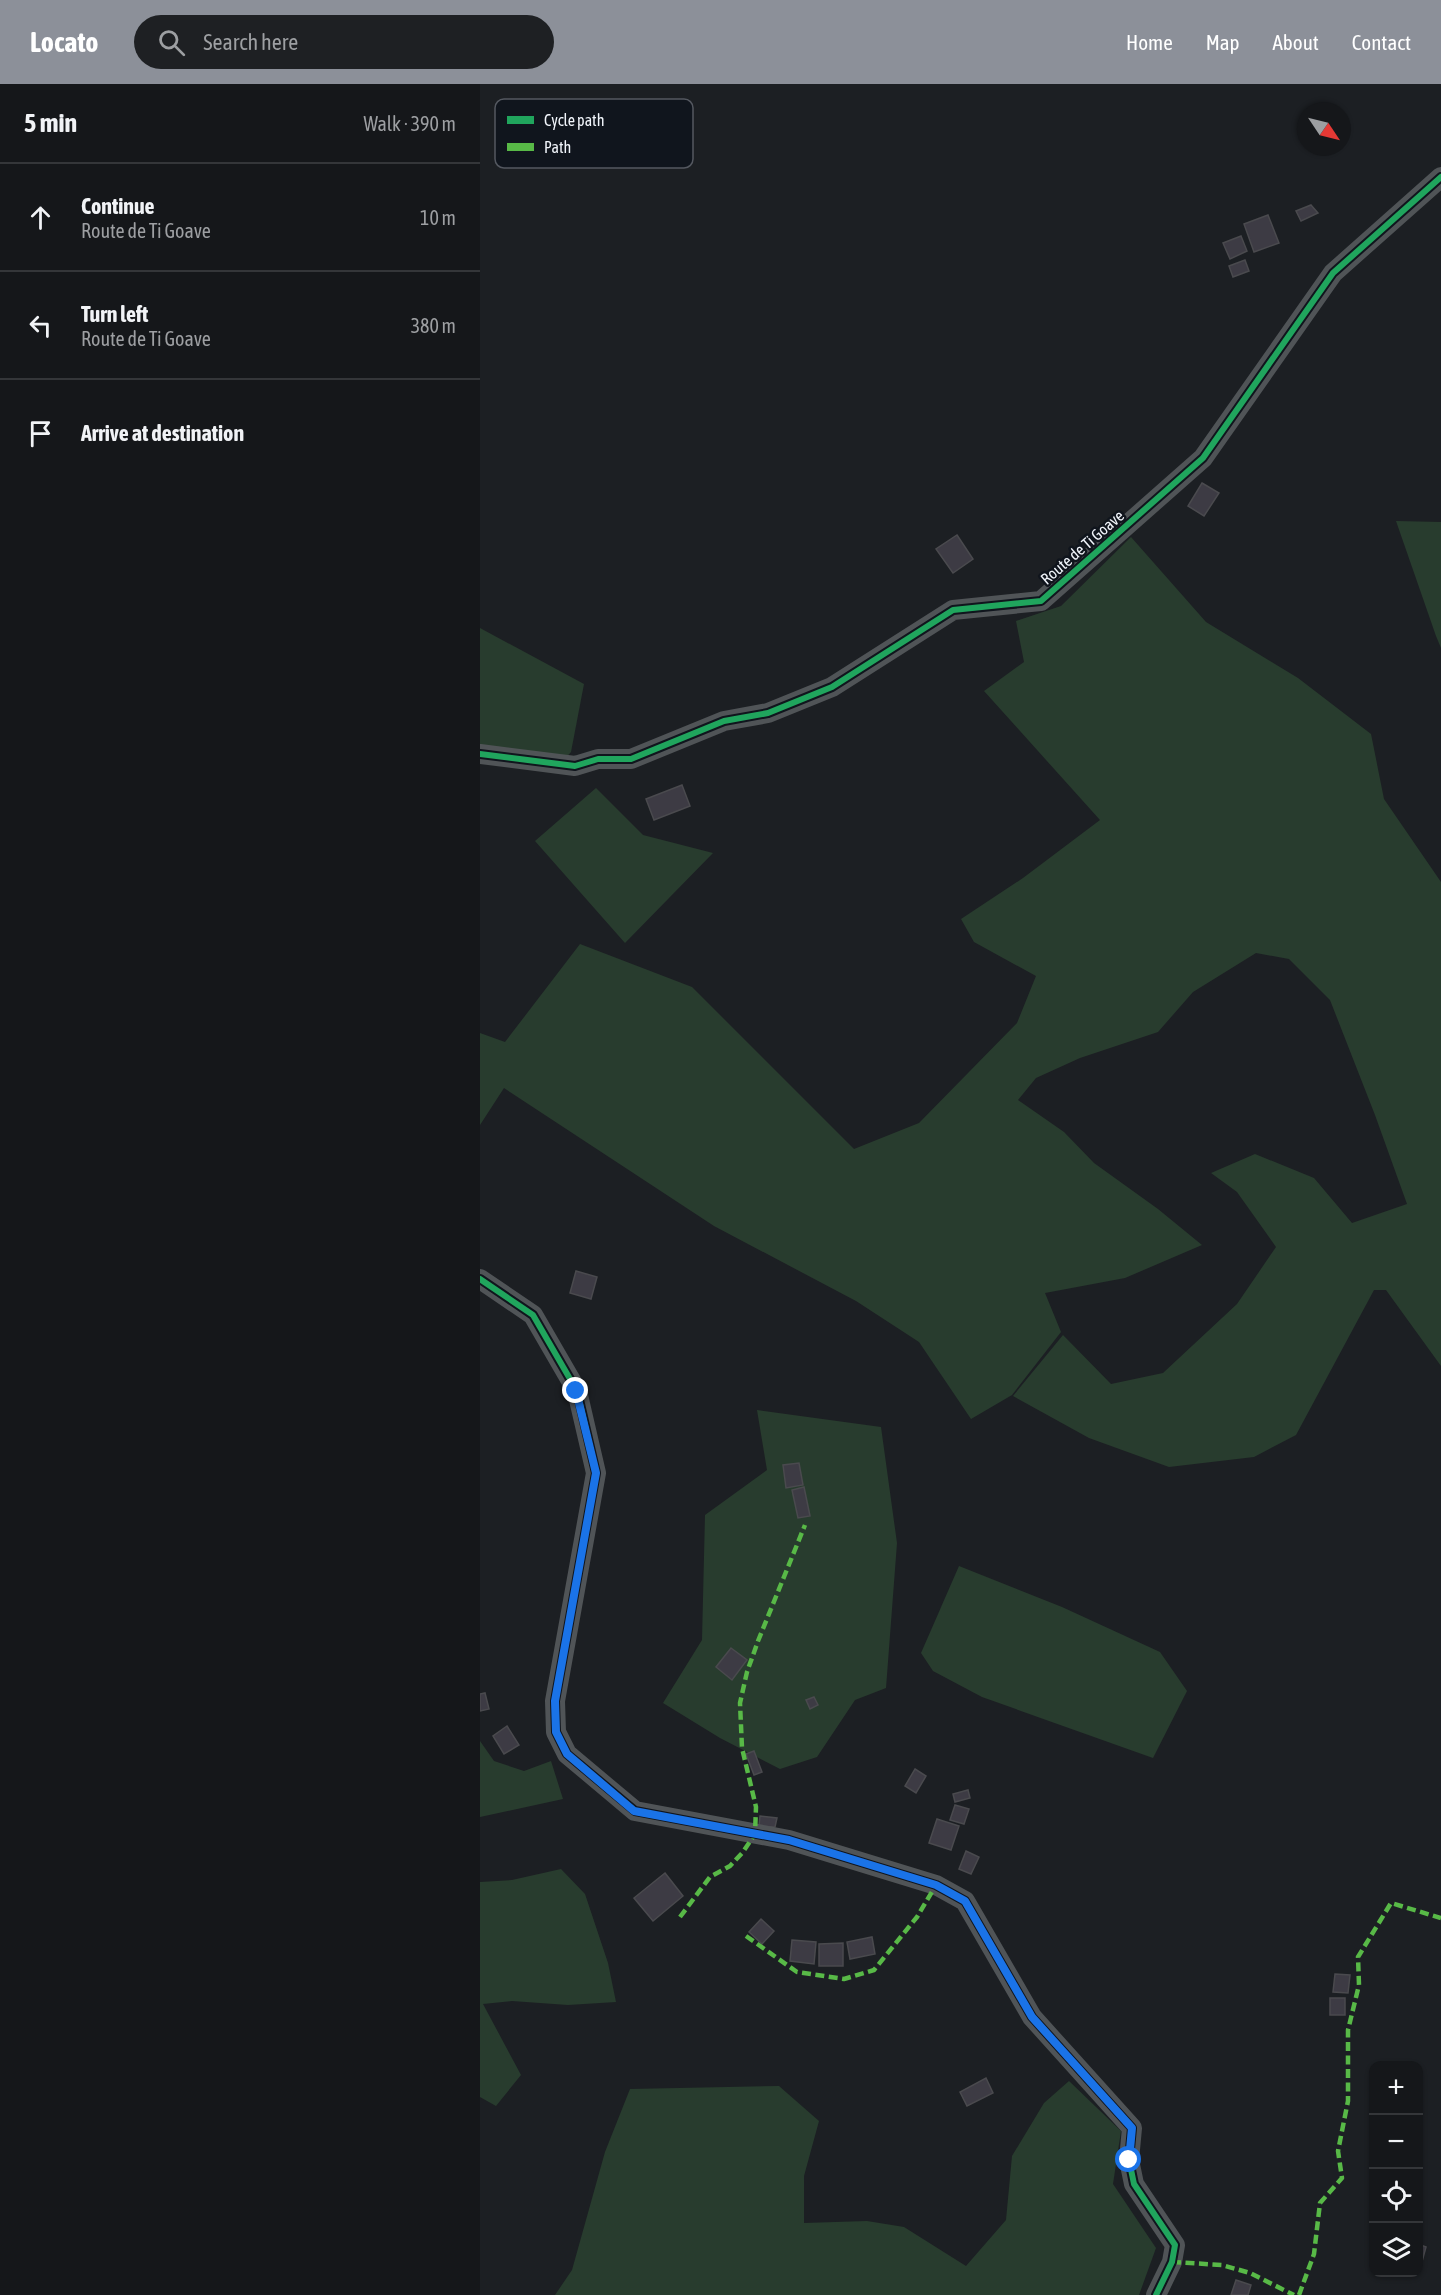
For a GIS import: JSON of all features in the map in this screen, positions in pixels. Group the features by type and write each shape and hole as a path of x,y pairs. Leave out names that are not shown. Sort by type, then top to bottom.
{"street":[{"name":"Route de Ti Goave","path":"480,754 574,766 598,759 631,759 724,721 768,713 832,687 953,610 1041,601 1203,458 1333,273 1441,177"},
{"path":"480,1279 533,1315 576,1391 596,1473 555,1701 556,1732 567,1754 634,1811 789,1840 936,1885 965,1901 1032,2017 1132,2128 1129,2160 1134,2184 1175,2245 1172,2262 1156,2295"}],"green space":[{"path":"1396,521 1441,522 1441,648 1436,636"},
{"path":"1131,537 1206,622 1298,678 1371,734 1384,799 1441,882 1441,1366 1386,1290 1374,1290 1296,1435 1254,1457 1169,1467 1089,1438 1013,1396 1063,1335 1111,1384 1163,1373 1237,1304 1276,1247 1237,1192 1211,1173 1255,1154 1314,1178 1352,1223 1407,1204 1330,1000 1289,959 1256,953 1193,992 1158,1032 1080,1058 1036,1078 1018,1100 1064,1132 1094,1163 1158,1209 1202,1245 1125,1278 1045,1293 1061,1332 1012,1395 971,1419 919,1342 856,1301 714,1226 504,1088 480,1125 480,1033 505,1042 580,944 692,987 854,1149 919,1123 1017,1023 1036,976 974,942 961,919 1023,878 1100,820 984,691 1024,662 1016,621 1061,606"},
{"path":"480,628 584,684 571,752 564,760 480,748"},
{"path":"596,788 643,835 713,853 625,943 535,841"},
{"path":"757,1410 881,1427 897,1543 886,1688 855,1700 817,1757 780,1769 720,1738 663,1703 702,1640 705,1515 767,1470"},
{"path":"959,1566 1062,1607 1160,1652 1187,1691 1153,1758 982,1697 933,1671 921,1653"},
{"path":"480,1741 494,1761 524,1771 551,1761 563,1799 480,1817"},
{"path":"561,1869 585,1894 608,1963 616,2002 568,2005 512,2001 483,2004 521,2075 496,2106 480,2097 480,1882 512,1880"},
{"path":"1069,2081 1121,2131 1113,2184 1156,2248 1139,2295 555,2295 572,2270 605,2152 630,2089 779,2086 819,2121 804,2176 804,2223 867,2221 904,2227 966,2266 1006,2220 1012,2156 1044,2103"}],"building":[{"path":"1311,205 1318,213 1301,221 1296,211"},
{"path":"1268,215 1279,243 1254,252 1244,224"},
{"path":"1241,236 1247,251 1230,259 1223,243"},
{"path":"1245,260 1249,271 1233,277 1229,266"},
{"path":"1202,483 1219,493 1204,516 1188,506"},
{"path":"957,535 973,559 953,573 936,549"},
{"path":"682,785 690,806 654,820 646,799"},
{"path":"576,1271 597,1277 591,1299 570,1293"},
{"path":"799,1463 803,1485 786,1488 783,1465"},
{"path":"804,1487 810,1516 798,1518 792,1490"},
{"path":"731,1648 747,1660 732,1680 716,1667"},
{"path":"485,1693 489,1709 480,1711 480,1694"},
{"path":"814,1697 818,1705 810,1709 806,1700"},
{"path":"507,1726 519,1745 504,1754 493,1736"},
{"path":"754,1751 762,1772 754,1775 746,1754"},
{"path":"915,1769 926,1776 916,1793 905,1786"},
{"path":"968,1790 970,1798 955,1802 953,1794"},
{"path":"955,1805 969,1809 964,1824 950,1820"},
{"path":"760,1816 777,1818 775,1827 759,1826"},
{"path":"937,1819 959,1826 951,1850 929,1843"},
{"path":"966,1851 979,1857 971,1874 959,1869"},
{"path":"665,1873 683,1896 653,1921 634,1898"},
{"path":"761,1919 774,1931 762,1944 749,1932"},
{"path":"872,1937 875,1954 850,1959 847,1942"},
{"path":"792,1940 816,1942 814,1964 790,1961"},
{"path":"843,1943 843,1966 819,1966 819,1944"},
{"path":"1335,1974 1350,1975 1348,1993 1333,1992"},
{"path":"1330,1998 1345,1998 1345,2015 1330,2015"},
{"path":"986,2078 993,2093 967,2106 960,2092"},
{"path":"1236,2280 1251,2285 1248,2295 1231,2295"}],"marked path":[{"path":"680,1917 710,1877 730,1866 755,1834 756,1807 742,1748 740,1703 747,1672 758,1641 805,1525"},
{"path":"746,1936 797,1972 844,1979 874,1970 917,1917 936,1885"},
{"path":"1299,2295 1314,2254 1320,2203 1342,2178 1338,2151 1348,2101 1348,2030 1359,1985 1358,1957 1391,1903 1441,1918"},
{"path":"1172,2262 1222,2265 1250,2273 1294,2295"}],"cycle path":[{"path":"480,754 575,766 598,759 631,759 724,721 768,713 832,687 953,610 1041,601 1203,458 1333,273 1441,177"},
{"path":"480,1279 533,1315 577,1391 596,1473 555,1701 556,1732 567,1754 635,1811 789,1840 936,1885 965,1901 1032,2017 1132,2128 1129,2160 1134,2184 1175,2245 1172,2262 1156,2295"}],"route":[{"path":"576,1391 596,1473 555,1701 556,1732 567,1754 634,1811 789,1840 936,1885 965,1901 1032,2017 1132,2128 1129,2160"}]}
